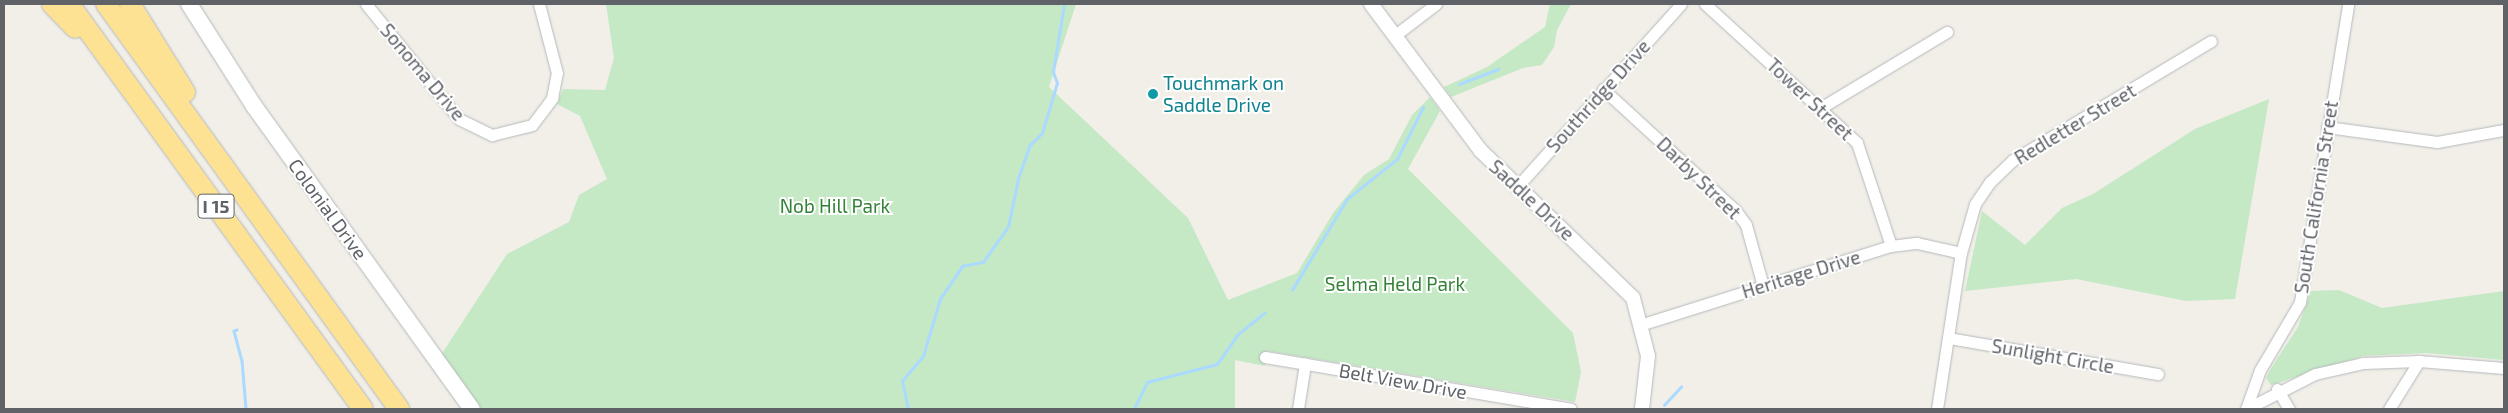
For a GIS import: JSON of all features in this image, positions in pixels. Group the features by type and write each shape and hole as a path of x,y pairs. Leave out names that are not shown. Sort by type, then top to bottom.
{"highway":[{"path":"52,4 179,156"},
{"name":"I 15","path":"69,4 362,409"},
{"name":"I 15","path":"106,4 399,409"},
{"path":"130,4 243,194"}],"main road":[{"name":"Colonial Drive","path":"190,4 254,106 472,409"}],"street":[{"name":"Sonoma Drive","path":"368,5 459,119 492,135 532,125 552,98 557,73 539,4"},
{"name":"Saddle Drive","path":"1371,4 1481,151 1516,188 1620,282 1633,298 1643,324 1648,356 1642,409"},
{"path":"1394,36 1436,4"},
{"name":"Southridge Drive","path":"1516,188 1681,4"},
{"name":"Tower Street","path":"1705,4 1822,107 1857,143 1891,246"},
{"name":"South California Street","path":"2246,409 2260,370 2300,302 2348,4"},
{"path":"1822,107 1947,32"},
{"name":"Redletter Street","path":"1937,409 1962,253 1974,204 2013,160 2211,41"},
{"name":"Darby Street","path":"1603,89 1736,211 1746,225 1763,286"},
{"path":"2327,128 2399,141 2437,142 2504,130"},
{"name":"Heritage Drive","path":"1643,324 1891,246 1917,243 1962,253"},
{"name":"Sunlight Circle","path":"1949,338 2158,374"},
{"name":"Belt View Drive","path":"1265,357 1522,405 1571,409"},
{"path":"2246,409 2277,390 2315,374 2363,363 2420,361 2504,368"},
{"path":"2388,409 2420,361"},
{"path":"1298,409 1305,364"},
{"path":"2277,390 2289,409"}],"green space":[{"name":"Nob Hill Park","path":"606,4 1076,4 1049,87 1188,218 1228,300 1297,273 1333,213 1364,175 1389,159 1412,115 1430,97 1440,111 1408,169 1573,333 1581,372 1575,402 1267,351 1265,366 1235,360 1235,409 480,409 441,355 507,254 569,222 579,195 607,179 580,116 557,104 563,89 605,90 614,58"},
{"path":"1550,4 1571,4 1557,30 1554,47 1542,65 1523,68 1451,97 1444,87 1487,67 1545,27"},
{"path":"2269,99 2235,299 2186,301 2076,279 1965,291 1982,211 2025,245 2062,208 2093,194 2195,129"},
{"path":"2339,290 2382,308 2504,291 2504,360 2426,353 2363,356 2271,385 2266,378 2298,327 2311,291"}],"waterway":[{"path":"908,409 902,381 923,356 940,299 962,266 983,262 1008,227 1018,179 1030,145 1042,133 1057,83 1053,72 1064,4"},
{"path":"1459,84 1498,69"},
{"path":"1292,290 1347,199 1397,159 1423,107"},
{"path":"1134,409 1147,382 1217,364 1237,335 1264,313"},
{"path":"237,330 234,331 242,360 246,409"},
{"path":"1664,405 1681,387"}],"place":[{"name":"Touchmark on Saddle Drive","path":"1153,94"}],"park label":[{"name":"Selma Held Park","path":"1395,284"}]}
